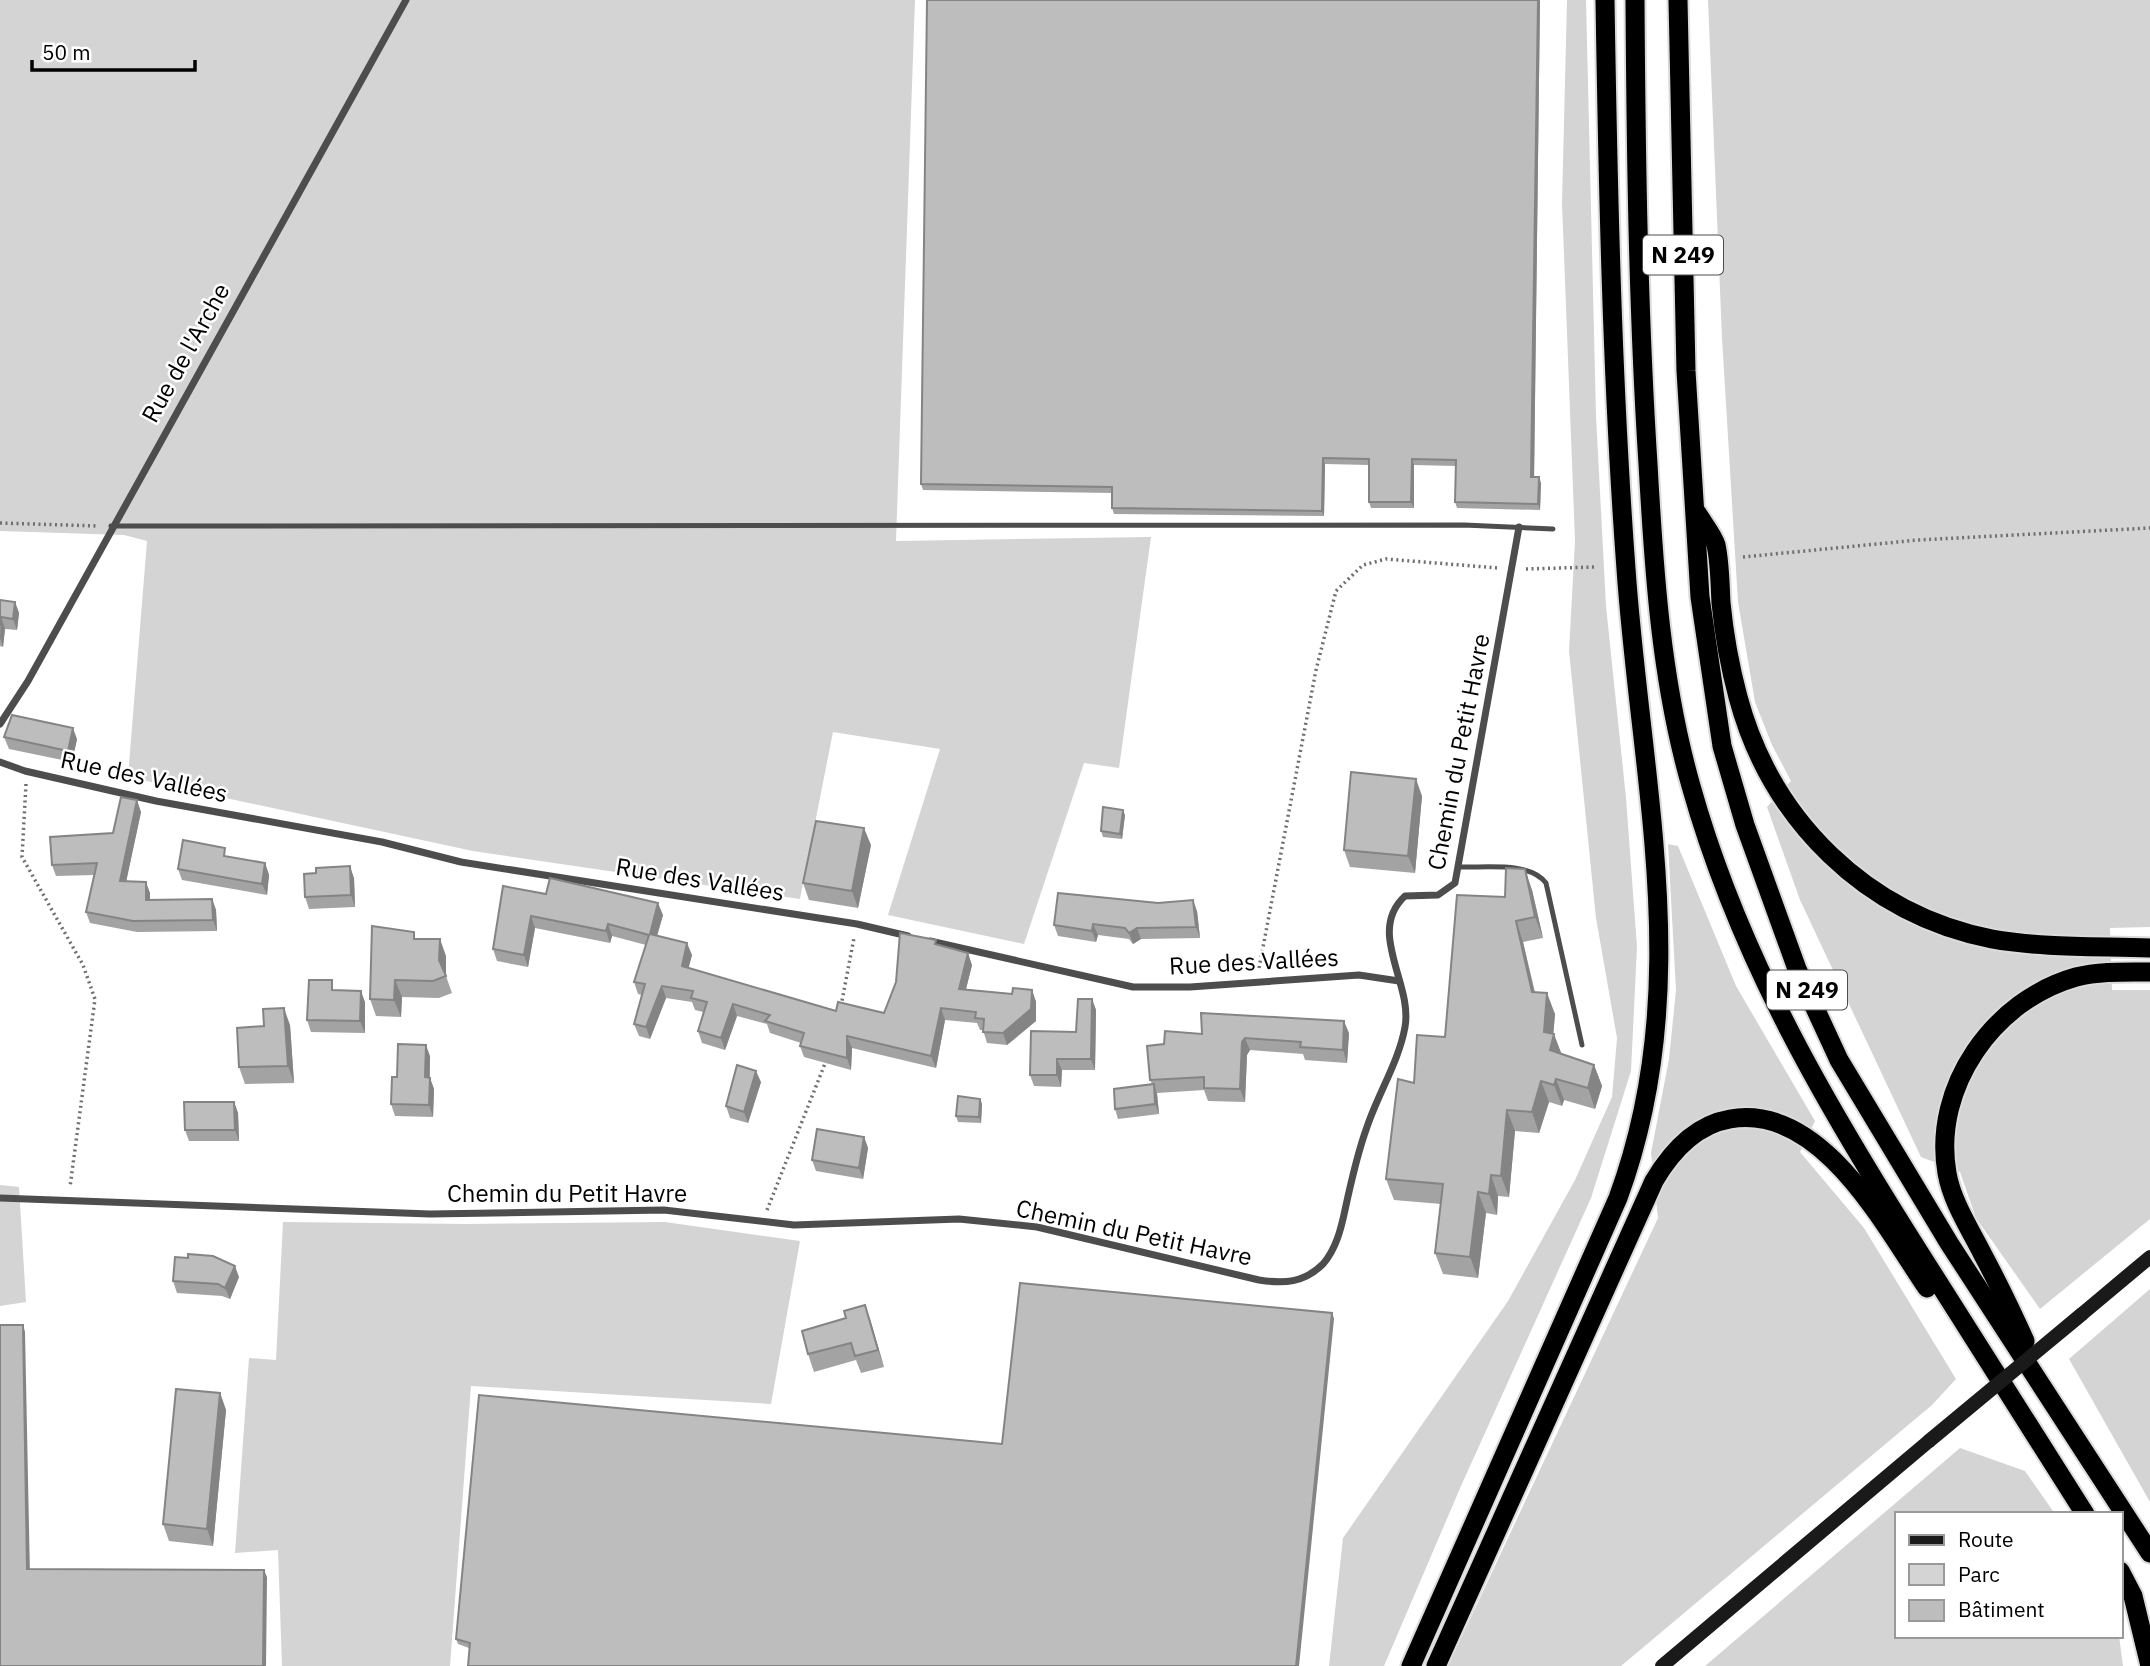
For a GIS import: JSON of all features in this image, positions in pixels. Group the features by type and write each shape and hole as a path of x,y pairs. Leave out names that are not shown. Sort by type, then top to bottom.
{"highway":[{"path":"1411,1666 1618,1198 1636,1145 1655,1054 1661,947 1619,478 1609,246 1605,0"},
{"name":"N 249","path":"1635,0 1640,350 1655,588 1665,668 1691,786 1732,904 1765,986 1810,1075 2084,1512"},
{"name":"N 249","path":"1678,0 1686,371 1700,597 1722,746 1760,869 1797,970 1839,1060 1891,1150 2150,1553"},
{"path":"1695,511 1716,544 1724,626 1748,728 1765,771 1783,802 1833,860 1864,885 1894,903 1956,930 2036,945 2150,948"},
{"path":"2061,1415 1953,1197 1947,1173 1947,1118 1966,1064 2001,1020 2025,1000 2052,985 2078,976 2150,972"},
{"path":"1436,1666 1654,1181 1666,1161 1700,1129 1722,1120 1763,1116 1794,1130 1826,1153 1870,1204 1943,1312 2018,1408"},
{"path":"2122,1576 2136,1605 2150,1666"}],"main road":[{"path":"1662,1666 2150,1257"}],"street":[{"name":"Rue de l'Arche","path":"0,724 34,670 111,526 406,0"},
{"name":"Chemin du Petit Havre","path":"0,1198 430,1214 664,1210 794,1225 958,1219 1037,1227 1259,1280 1284,1284 1299,1280 1329,1256 1340,1231 1367,1128 1405,1028 1407,1008 1389,938 1388,919 1405,896 1438,895 1455,883 1519,527"},
{"name":"Rue des Vallées","path":"0,762 25,771 156,801 382,842 461,862 857,924 1132,987 1359,975 1399,981"}],"lane":[{"path":"111,526 1553,529"},
{"path":"1459,867 1526,870 1539,875 1546,883 1582,1045"}],"path":[{"path":"0,523 111,526"},
{"path":"1743,557 1918,540 2150,528"},
{"path":"1255,980 1286,836 1316,670 1336,591 1363,565 1386,559 1512,569 1594,567"},
{"path":"25,771 22,857 83,965 94,999 69,1199"},
{"path":"839,1017 857,924"},
{"path":"763,1222 830,1051"}],"green space":[{"path":"0,0 915,0 896,541 1151,537 1119,768 1084,763 1024,944 888,915 940,749 833,732 800,899 473,851 128,777 147,541 124,535 0,531"},
{"path":"1567,0 1586,0 1596,416 1606,606 1626,798 1637,947 1631,1071 1591,1198 1461,1486 1384,1666 1329,1666 1343,1538 1508,1301 1575,1180 1612,1097 1617,1038 1596,918 1569,651 1575,541 1562,203"},
{"path":"1708,0 2150,0 2150,927 2110,928 2112,990 2150,990 2150,1219 2040,1309 1976,1218 1960,1172 1921,1157 1800,900 1767,807 1791,781 1772,745 1755,702 1738,602 1722,338"},
{"path":"1668,844 1678,846 1736,986 1815,1121 1800,1152 1864,1228 1956,1379 1932,1405 1621,1666 1448,1666 1658,1218 1651,1153 1669,1059 1676,990"},
{"path":"0,1185 19,1187 26,1302 0,1306"},
{"path":"283,1222 665,1222 800,1241 771,1404 471,1386 450,1666 282,1666 278,1550 235,1553 249,1358 276,1360"},
{"path":"2150,1289 2150,1502 2069,1359"},
{"path":"1960,1448 2025,1471 2054,1512 1895,1512 1895,1638 2119,1638 2123,1666 1705,1666"}],"building":[{"path":"927,0 1538,0 1531,477 1539,477 1538,504 1455,502 1456,460 1412,459 1411,502 1369,502 1369,459 1323,458 1322,511 1112,508 1112,487 921,484"},
{"path":"0,600 15,602 13,619 1,617 0,626"},
{"path":"12,715 73,728 68,751 4,737"},
{"path":"1351,772 1416,779 1408,856 1344,850"},
{"path":"121,797 137,800 120,881 146,882 146,900 212,899 213,920 133,921 86,912 97,863 52,865 50,837 113,833"},
{"path":"1103,807 1123,810 1120,834 1101,831"},
{"path":"816,821 864,828 852,891 803,883"},
{"path":"183,840 225,848 224,856 265,863 262,884 178,869"},
{"path":"350,866 351,895 305,897 304,874 316,873 316,868"},
{"path":"1506,868 1525,869 1535,917 1516,921 1532,992 1547,993 1544,1032 1554,1034 1550,1050 1594,1065 1588,1088 1556,1079 1554,1085 1541,1081 1532,1112 1507,1110 1501,1176 1491,1175 1489,1194 1478,1192 1470,1257 1435,1253 1443,1184 1386,1179 1398,1079 1414,1083 1417,1035 1445,1037 1457,895 1505,897"},
{"path":"550,878 658,903 650,934 687,943 682,966 836,1011 838,1002 884,1013 896,982 900,933 936,940 935,944 968,953 959,989 1012,994 1013,988 1032,990 1031,1009 1003,1033 983,1032 984,1019 975,1018 976,1012 941,1008 931,1056 847,1036 847,1058 800,1046 804,1033 765,1021 770,1015 733,1004 721,1038 698,1031 707,1002 691,998 693,991 662,986 646,1027 634,1024 645,984 634,982 649,935 608,924 606,931 531,916 524,955 493,949 503,886 546,894"},
{"path":"1058,893 1158,903 1193,900 1196,927 1137,928 1129,933 1125,928 1093,924 1092,931 1054,925"},
{"path":"372,926 414,932 414,939 440,939 439,960 446,976 433,981 395,980 394,1000 370,999"},
{"path":"309,980 332,980 332,990 361,991 360,1021 307,1020"},
{"path":"1078,999 1092,999 1091,1059 1057,1059 1057,1075 1030,1075 1031,1031 1076,1032"},
{"path":"284,1008 288,1066 239,1067 237,1028 264,1026 263,1009"},
{"path":"1201,1013 1344,1021 1343,1050 1300,1047 1301,1042 1245,1038 1242,1042 1240,1089 1204,1088 1204,1077 1150,1080 1147,1046 1164,1044 1165,1031 1202,1034"},
{"path":"398,1044 426,1045 425,1077 430,1078 429,1105 391,1104 392,1077 397,1077"},
{"path":"737,1065 756,1071 744,1112 726,1106"},
{"path":"1154,1084 1155,1104 1115,1109 1114,1089"},
{"path":"958,1096 980,1099 979,1117 956,1116"},
{"path":"184,1102 234,1102 235,1130 185,1130"},
{"path":"817,1129 864,1137 859,1168 812,1160"},
{"path":"188,1254 213,1256 235,1266 225,1288 218,1284 173,1281 175,1257 188,1258"},
{"path":"1020,1283 1332,1313 1296,1666 468,1666 470,1643 456,1639 479,1395 1002,1444"},
{"path":"865,1305 878,1350 855,1356 851,1343 808,1354 802,1331 846,1318 844,1311"},
{"path":"0,1325 23,1325 27,1569 264,1570 263,1666 0,1666"},
{"path":"176,1389 220,1393 207,1529 163,1524"}]}
